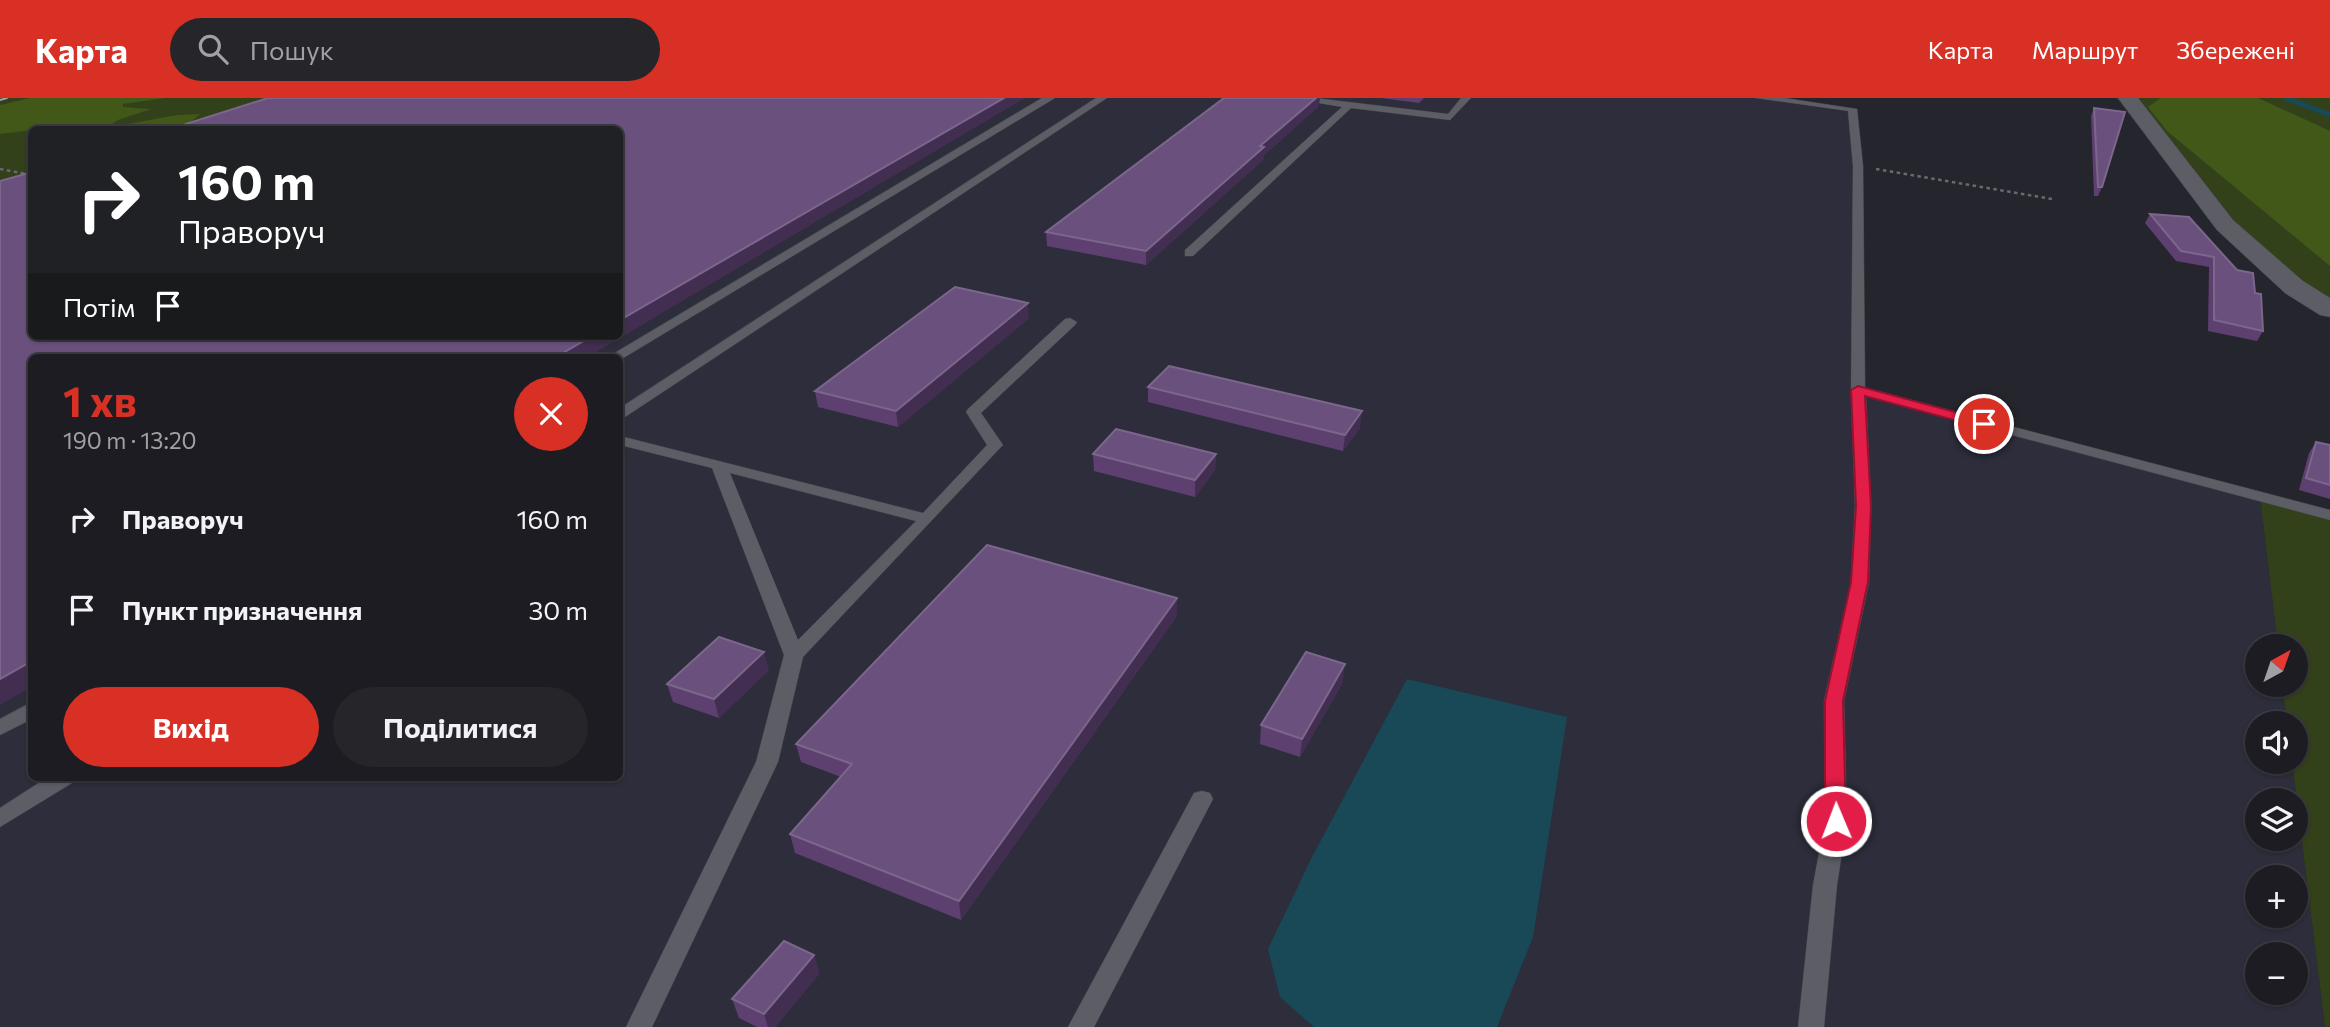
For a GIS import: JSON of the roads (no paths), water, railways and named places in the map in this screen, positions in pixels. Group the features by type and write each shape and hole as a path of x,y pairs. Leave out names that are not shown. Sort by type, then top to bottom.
{"street":[{"path":"2128,98 2225,225 2294,286 2330,309"}],"lane":[{"path":"620,354 1050,98"},
{"path":"623,412 1102,98"},
{"path":"1292,98 1450,117 1466,98"},
{"path":"1761,98 1852,109 1858,166 1858,390 1863,506 1860,582 1834,701 1836,821 1825,885 1811,1027"},
{"path":"1189,253 1349,105"},
{"path":"639,1027 767,762 794,654 927,519 995,445 973,412 1070,322"},
{"path":"1858,390 2330,515"},
{"path":"623,441 927,519"},
{"path":"719,466 794,654"},
{"path":"0,728 28,711"},
{"path":"0,819 58,781"},
{"path":"1081,1027 1202,799"}],"water":[{"path":"1407,679 1567,717 1533,937 1497,1027 1314,1027 1280,997 1268,949 1311,859"}],"waterway":[{"path":"2286,98 2330,115"}],"tram line":[{"path":"0,100 7,98"}]}
